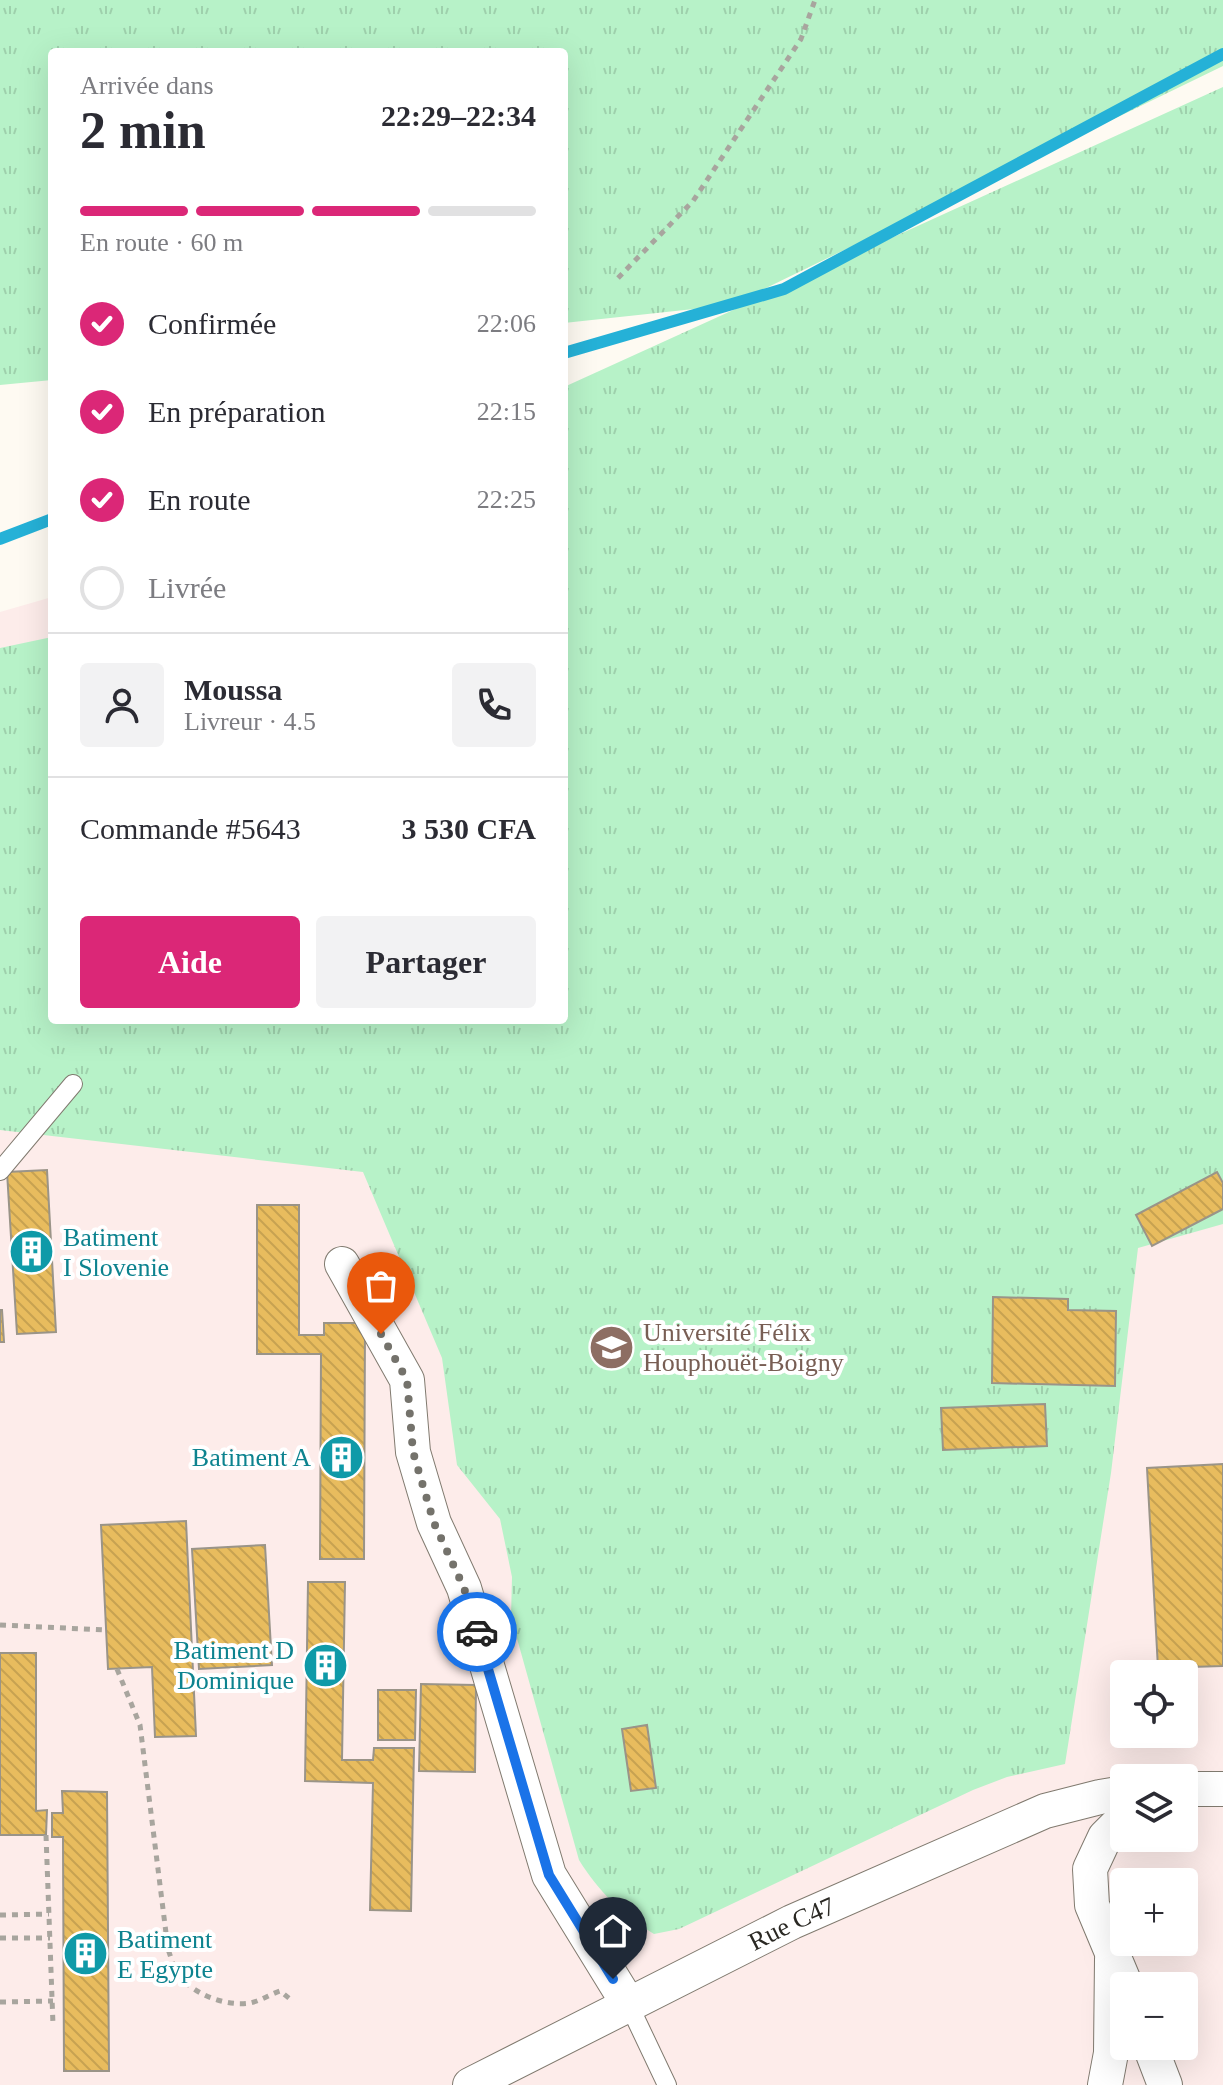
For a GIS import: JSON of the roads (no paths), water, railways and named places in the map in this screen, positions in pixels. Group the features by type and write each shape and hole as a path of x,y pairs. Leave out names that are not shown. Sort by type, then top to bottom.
{"street":[{"path":"342,1264 407,1380 413,1452 434,1523 464,1588 549,1875 629,2005"},
{"path":"1198,1789 1223,1789"},
{"name":"Rue C47","path":"470,2085 792,1922 1045,1811 1110,1795"},
{"path":"1110,1832 1090,1869 1092,1905 1110,1946"},
{"path":"1105,2085 1111,2053 1112,1956"},
{"path":"1155,2060 1165,2085"}],"lane":[{"path":"0,1171 73,1084"},
{"path":"629,2005 667,2085"}],"waterway":[{"path":"568,352 784,289 1223,54"},
{"path":"0,539 48,521"}],"place":[{"name":"Batiment I Slovenie","path":"32,1252"},
{"name":"Université Félix Houphouët-Boigny","path":"612,1347"},
{"name":"Batiment A","path":"342,1457"},
{"name":"Batiment D Dominique","path":"325,1665"},
{"name":"Batiment E Egypte","path":"86,1954"}]}
